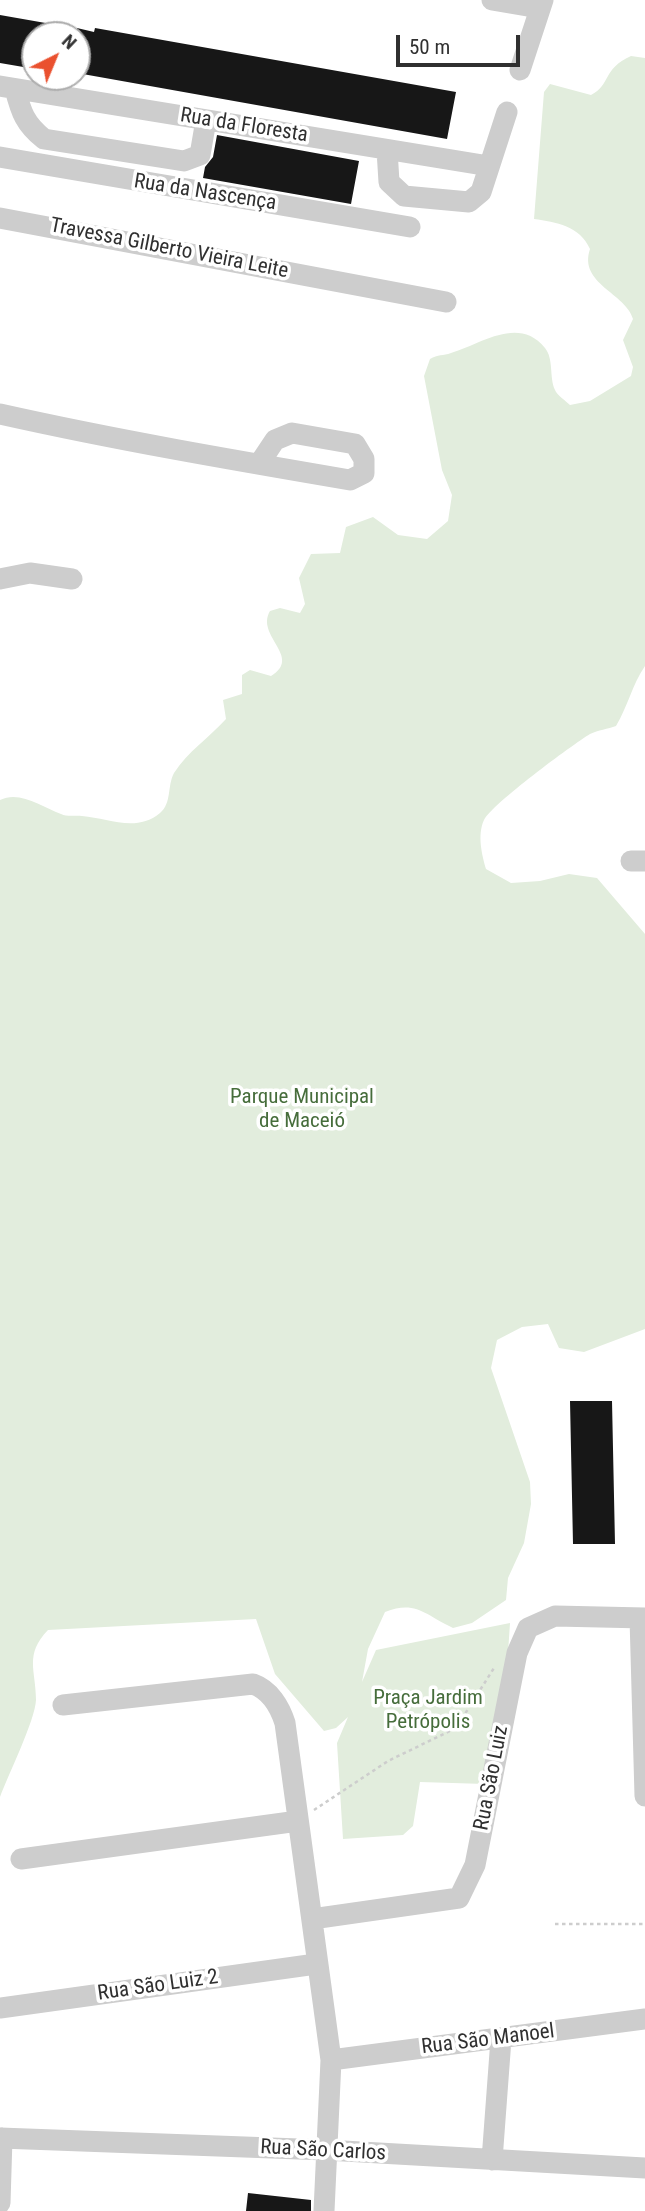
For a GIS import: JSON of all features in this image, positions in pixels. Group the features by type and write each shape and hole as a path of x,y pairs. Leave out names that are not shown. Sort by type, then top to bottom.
{"street":[{"path":"492,0 541,4 520,70"},
{"path":"8,88 28,126 44,139 184,161 200,155 206,120"},
{"name":"Rua da Floresta","path":"8,88 489,166"},
{"path":"387,149 389,182 404,196 469,202 481,192 507,112"},
{"name":"Rua da Nascença","path":"0,157 410,227"},
{"name":"Travessa Gilberto Vieira Leite","path":"0,218 446,302"},
{"path":"0,414 106,438 259,464"},
{"path":"0,579 30,573 72,579"},
{"name":"Rua São Luiz","path":"312,1919 459,1898 475,1865 517,1653 528,1628 555,1616 642,1618"},
{"path":"642,1618 645,1796"},
{"path":"63,1704 253,1684 261,1687 280,1707 285,1723 331,2060 324,2211"},
{"path":"21,1859 298,1821"},
{"name":"Rua São Luiz 2","path":"0,2008 316,1964"},
{"name":"Rua São Manoel","path":"331,2060 645,2019"},
{"path":"492,2161 501,2039"},
{"path":"0,2203 1,2138"},
{"name":"Rua São Carlos","path":"1,2138 327,2150 645,2168"}],"path":[{"path":"298,1821 388,1761 456,1728 492,1669 517,1653"},
{"path":"555,1924 645,1924"}],"green space":[{"name":"Parque Municipal de Maceió","path":"631,56 645,58 645,666 616,726 590,734 516,789 484,820 481,838 486,869 511,883 540,881 569,874 597,878 645,934 645,1329 584,1352 559,1348 548,1324 522,1327 497,1340 491,1368 530,1482 531,1504 524,1543 508,1578 506,1600 472,1623 453,1628 413,1608 385,1612 368,1649 362,1682 376,1650 510,1623 507,1668 485,1784 420,1782 413,1826 403,1835 343,1839 337,1743 348,1717 336,1728 324,1731 275,1674 256,1619 48,1630 36,1647 34,1655 34,1709 0,1797 0,800 8,797 23,798 63,815 122,823 151,819 164,809 172,778 180,765 226,719 223,700 242,694 242,675 250,670 271,676 280,669 281,654 268,629 267,620 270,611 280,608 300,613 305,604 299,578 311,554 340,553 346,527 373,517 398,535 427,539 448,521 452,495 442,470 424,376 430,359 499,335 523,334 534,338 548,352 555,390 570,405 590,401 631,376 633,367 623,340 633,319 629,310 596,280 588,261 590,249 580,235 559,224 534,219 544,92 550,84 591,95 602,87 615,66"}],"building":[{"path":"0,15 34,21 21,21 21,67 0,63"},
{"path":"95,28 456,92 447,139 91,75 91,31 94,32"},
{"path":"217,135 359,161 351,204 203,178 205,167 213,157"},
{"path":"570,1401 612,1401 615,1544 573,1544"},
{"path":"248,2193 311,2200 311,2211 246,2211"}],"park label":[{"name":"Praça Jardim Petrópolis","path":"428,1711"}]}
